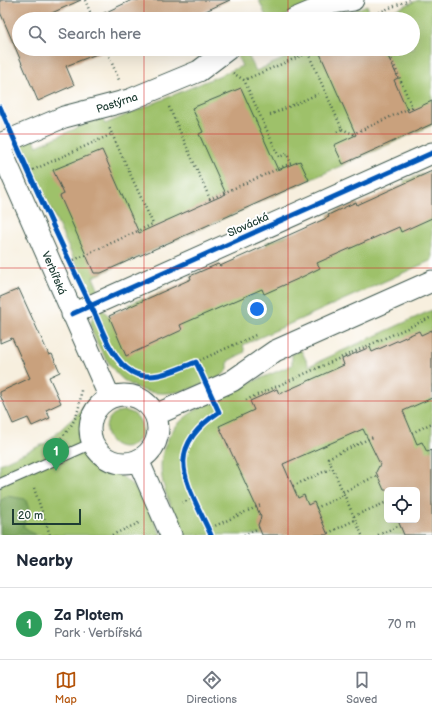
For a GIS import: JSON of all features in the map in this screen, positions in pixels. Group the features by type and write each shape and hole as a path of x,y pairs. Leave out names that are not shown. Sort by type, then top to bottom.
{"street":[{"path":"311,12 332,3 353,0"},
{"name":"Pastýrna","path":"4,144 64,117 125,102 199,71 219,56"},
{"name":"Verbířská","path":"4,144 72,314 110,398"},
{"name":"Slovácká","path":"72,314 432,153"},
{"path":"155,415 232,381 275,351 432,281"},
{"path":"117,396 132,396 146,403 155,415 158,428 156,441 149,452 138,460 125,463 112,461 101,454 93,443 90,431 92,418 99,406 110,398 117,396"},
{"path":"138,460 171,535"}],"lane":[{"path":"0,484 93,443"}],"path":[{"path":"86,0 90,12"},
{"path":"383,12 410,0"},
{"path":"109,56 123,89 125,102"},
{"path":"309,56 342,129 352,134 412,107 389,56"},
{"path":"167,102 210,199 291,163 287,154 279,157 244,80"},
{"path":"270,115 318,94"},
{"path":"335,133 342,129"},
{"path":"70,264 153,224 112,134"},
{"path":"4,144 32,179"},
{"path":"240,403 432,317"},
{"path":"189,364 196,362 209,391"},
{"path":"59,439 74,422 80,406 80,384"},
{"path":"412,433 432,423"},
{"path":"362,535 328,458 373,437"},
{"path":"293,486 332,468"},
{"path":"28,472 50,535"},
{"path":"316,508 378,475"},
{"path":"191,491 196,504"},
{"path":"354,516 384,503"},
{"path":"208,528 261,505"},
{"path":"328,533 355,520"},
{"path":"205,522 211,535"},
{"path":"378,535 400,525"},
{"path":"244,535 259,528"}],"green space":[{"path":"259,0 323,0 295,12 264,12"},
{"path":"418,0 432,0 432,125 93,277 99,291 94,296 81,275 20,141 32,136 37,146 101,117 105,124 242,66 237,56 248,56 256,71 289,56 420,56 420,12 390,12"},
{"path":"367,5 369,12 350,12"},
{"path":"432,171 432,260 243,345 245,352 228,361 228,370 212,381 179,392 149,392 136,387 121,378 115,372 101,350 93,334 91,322 94,316 102,309 109,316 129,307 128,305 143,298 144,300 164,291 166,293 192,282 190,276 219,264 221,268 267,245 266,243 330,220 328,215 356,202 358,207 385,195 384,193 404,184 404,181"},
{"path":"432,310 432,535 184,535 167,497 162,476 162,456 172,431 188,415 216,398 292,365 292,354 301,350 309,366"},
{"path":"85,407 83,423 84,439 86,446 94,460 124,478 135,488 148,507 161,535 0,535 0,464 46,443"},
{"path":"128,411 137,416 141,422 141,436 137,442 128,447 120,447 111,442 107,436 106,425 111,416 117,412"},
{"path":"7,496 25,499 29,508 23,526 35,535 0,535 0,501"}],"building":[{"path":"0,0 81,0 54,12 12,12 12,40 0,12"},
{"path":"132,0 230,0 203,12 106,12"},
{"path":"19,56 92,56 66,66 74,85 38,101"},
{"path":"321,56 388,56 398,78 394,80 408,112 432,101 432,124 343,164 334,145 356,135"},
{"path":"241,88 278,170 300,161 309,180 101,273 94,273 60,196 64,194 53,170 102,150 139,233 226,194 199,134 203,132 192,108"},
{"path":"432,171 432,218 401,232 399,227 317,263 320,268 300,278 264,294 262,289 180,325 182,330 126,356 109,316 191,279 190,276 218,264 220,266 329,217 328,215 356,202 357,205"},
{"path":"19,289 49,355 52,354 60,372 49,377 61,403 46,410 50,418 32,426 28,418 13,424 0,395 0,392 30,378 12,338 0,343 0,297"},
{"path":"432,330 432,398 403,411 417,444 422,442 427,452 432,450 432,535 404,535 399,523 420,523 420,487 384,487 384,490 376,472 380,464 363,429 283,464 298,498 304,495 308,505 314,502 328,535 262,535 258,525 261,517 219,426 254,410 250,401 277,389 279,394 344,365 342,359 370,347 372,352 419,331 421,335"}],"cycle path":[{"path":"0,107 107,342 118,359 132,372 148,376 164,374 196,362 219,412 201,426 190,440 184,455 184,469 194,500 211,535"},
{"path":"72,314 432,153"}],"place":[{"name":"Za Plotem","path":"56,471"}]}
